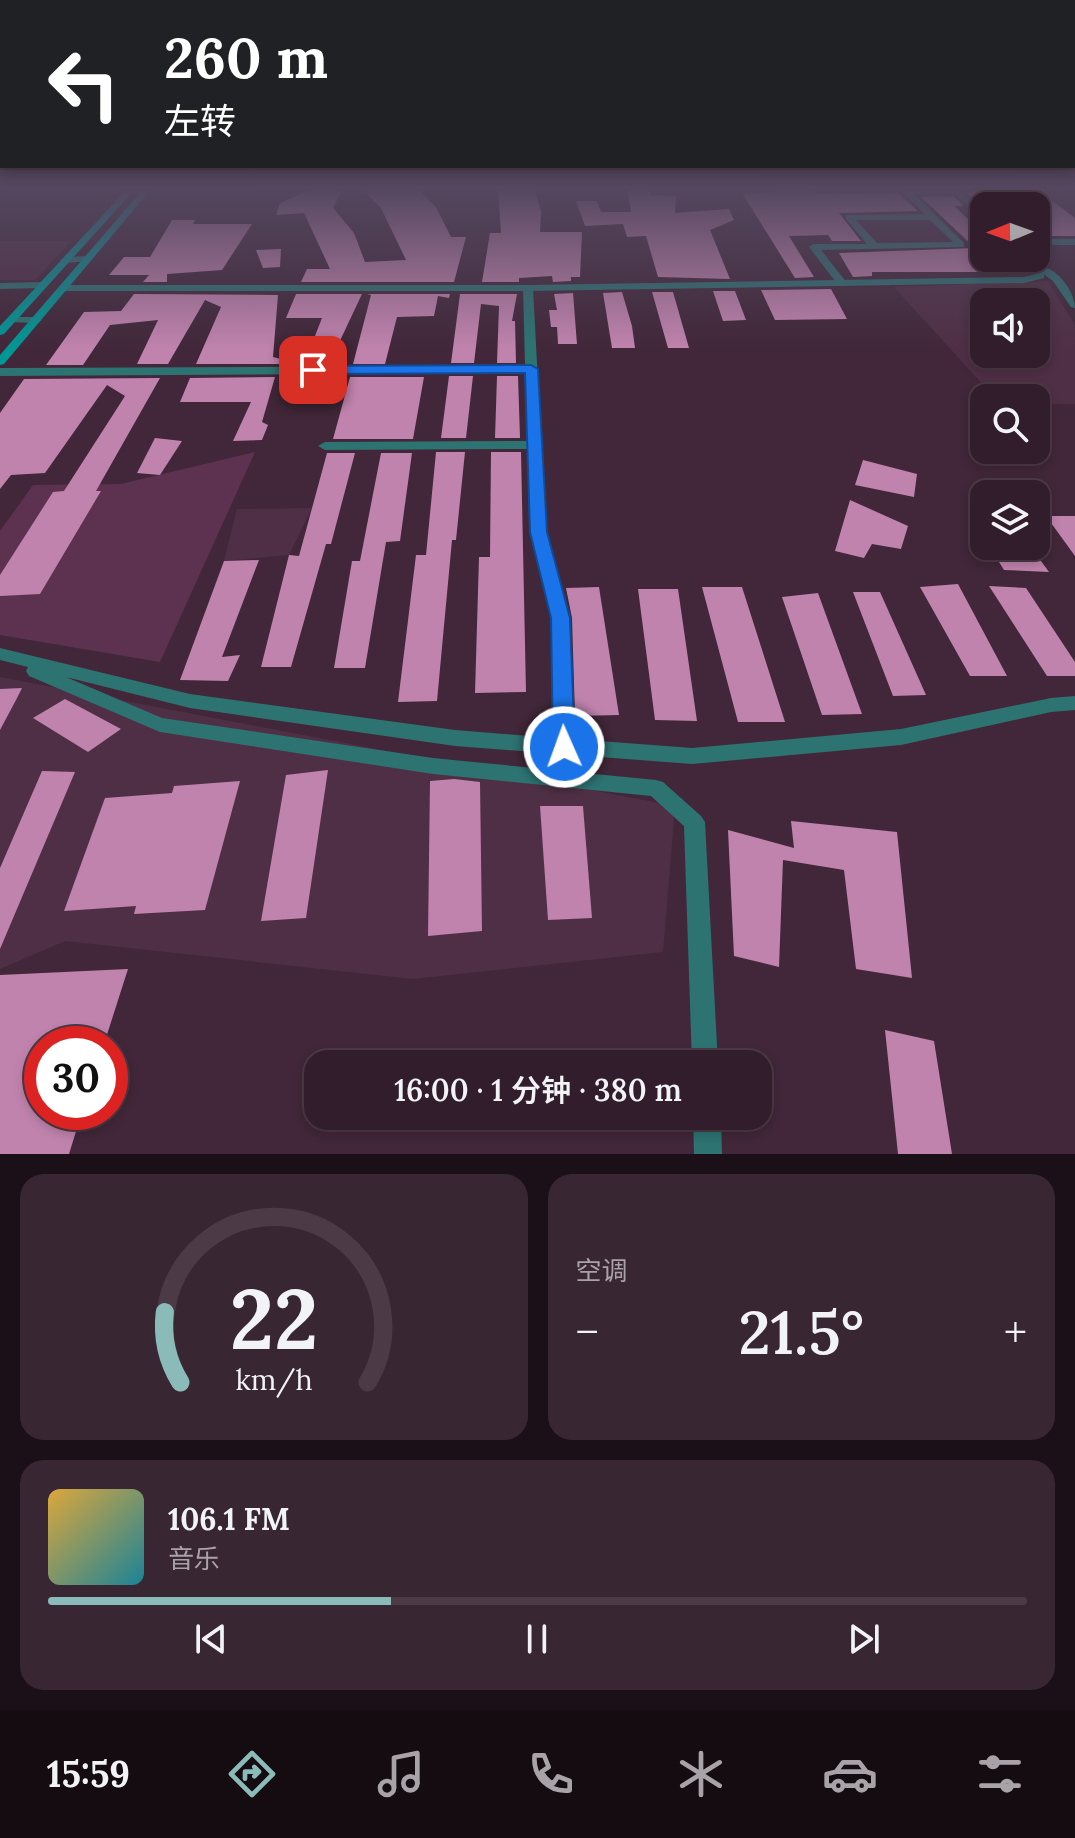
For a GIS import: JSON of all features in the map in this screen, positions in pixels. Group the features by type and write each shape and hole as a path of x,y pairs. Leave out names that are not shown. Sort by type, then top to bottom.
{"main road":[{"path":"0,332 83,241"},
{"path":"0,362 103,241"}],"street":[{"path":"870,241 874,246"},
{"path":"842,283 814,247 961,245 957,241"},
{"path":"1050,242 1075,242"},
{"path":"65,260 88,259"},
{"path":"65,288 528,288 842,283 1024,280 1041,276 1041,272"},
{"path":"1046,272 1056,279 1075,305"},
{"path":"0,286 42,285"},
{"path":"528,288 538,532 561,618 564,747"},
{"path":"11,320 37,320"},
{"path":"0,372 531,369"},
{"path":"325,446 535,445"},
{"path":"0,655 190,701 455,738 692,756 901,737 1051,705 1075,703"},
{"path":"0,655 160,725 433,766 656,788 694,822 704,1050"},
{"path":"707,1130 708,1154"}],"shaded area":[{"path":"0,241 71,241 35,280 0,280"},
{"path":"1048,281 1075,325 1075,404 1050,404 1050,384 982,384 894,287"},
{"path":"255,452 160,662 0,635 0,531 33,485 121,484"},
{"path":"312,508 289,555 224,561 237,509"},
{"path":"0,677 675,806 663,952 413,979 65,941 0,969"}],"building":[{"path":"160,241 241,241 222,270 167,274 167,282 143,282 149,275 109,275 124,257 150,257"},
{"path":"317,241 357,241 365,262 406,260 397,241 465,241 454,282 301,282 307,269 330,269"},
{"path":"489,241 582,241 580,277 571,277 571,281 553,282 552,276 519,278 519,282 482,282"},
{"path":"647,241 714,241 730,279 658,277"},
{"path":"772,241 792,241 814,277 795,278"},
{"path":"970,248 970,272 872,272 872,276 853,277 839,253"},
{"path":"281,249 280,267 263,268 256,250"},
{"path":"831,289 847,319 775,320 761,290"},
{"path":"713,291 735,291 746,320 723,321"},
{"path":"622,292 635,348 612,348 603,293"},
{"path":"652,292 673,292 689,348 668,348"},
{"path":"573,293 577,344 558,344 557,327 551,327 549,310 557,310 554,294"},
{"path":"134,294 278,295 273,357 281,359 279,364 196,364 221,307 205,300 168,364 137,364 158,320 110,325 83,365 46,365 84,312 121,311"},
{"path":"296,294 362,294 329,364 304,364 322,318 286,318"},
{"path":"367,294 450,294 449,298 438,296 434,316 397,317 385,364 353,364 371,295"},
{"path":"460,294 517,294 512,321 515,321 516,363 497,363 499,306 481,304 474,363 451,363"},
{"path":"449,376 473,376 466,438 441,438"},
{"path":"497,376 518,376 520,438 495,438"},
{"path":"275,377 262,422 268,425 262,440 233,441 251,402 180,402 190,378"},
{"path":"298,377 322,377 310,403 289,402"},
{"path":"350,377 424,377 413,439 333,439"},
{"path":"160,378 96,491 101,491 40,594 0,596 0,575 53,492 64,491 125,396 107,385 45,473 11,475 0,489 0,413 24,379"},
{"path":"155,438 182,441 160,475 137,473"},
{"path":"436,452 465,452 456,540 452,540 437,701 398,702 416,555 426,555"},
{"path":"491,452 521,452 526,692 475,693 479,557 490,557"},
{"path":"327,453 355,453 331,544 326,544 291,667 261,667 289,555 299,556"},
{"path":"381,453 412,453 400,541 386,542 365,668 334,668 352,561 360,561"},
{"path":"863,460 917,474 914,497 855,485"},
{"path":"850,500 908,526 901,549 872,544 864,558 835,551"},
{"path":"1050,516 1075,516 1075,556 1050,522"},
{"path":"259,560 222,657 240,655 228,681 180,680 224,561"},
{"path":"998,560 1040,560 1049,572 1004,570"},
{"path":"958,584 1007,676 970,676 920,587"},
{"path":"989,586 1026,588 1075,662 1075,676 1047,676"},
{"path":"599,587 619,715 575,716 572,618 566,588"},
{"path":"702,587 742,587 785,722 738,722"},
{"path":"638,589 678,589 697,721 655,720"},
{"path":"853,592 880,592 926,695 893,696"},
{"path":"818,593 862,714 822,715 782,597"},
{"path":"22,688 16,700 0,730 0,689"},
{"path":"65,699 121,729 88,752 33,718"},
{"path":"328,770 306,918 261,921 286,775"},
{"path":"42,771 75,772 0,949 0,868"},
{"path":"454,779 480,782 482,931 428,936 430,781"},
{"path":"240,781 205,910 134,914 136,906 64,911 105,798 172,793 174,786"},
{"path":"540,806 583,806 592,918 548,920"},
{"path":"791,821 897,832 912,978 856,969 844,870 783,860 779,967 734,956 728,830 794,848"},
{"path":"128,969 110,1026 24,1026 24,1130 76,1130 69,1154 0,1154 0,975"},
{"path":"885,1030 934,1041 952,1154 898,1154"}],"route":[{"path":"313,370 531,369 538,532 561,618 564,747"}]}
